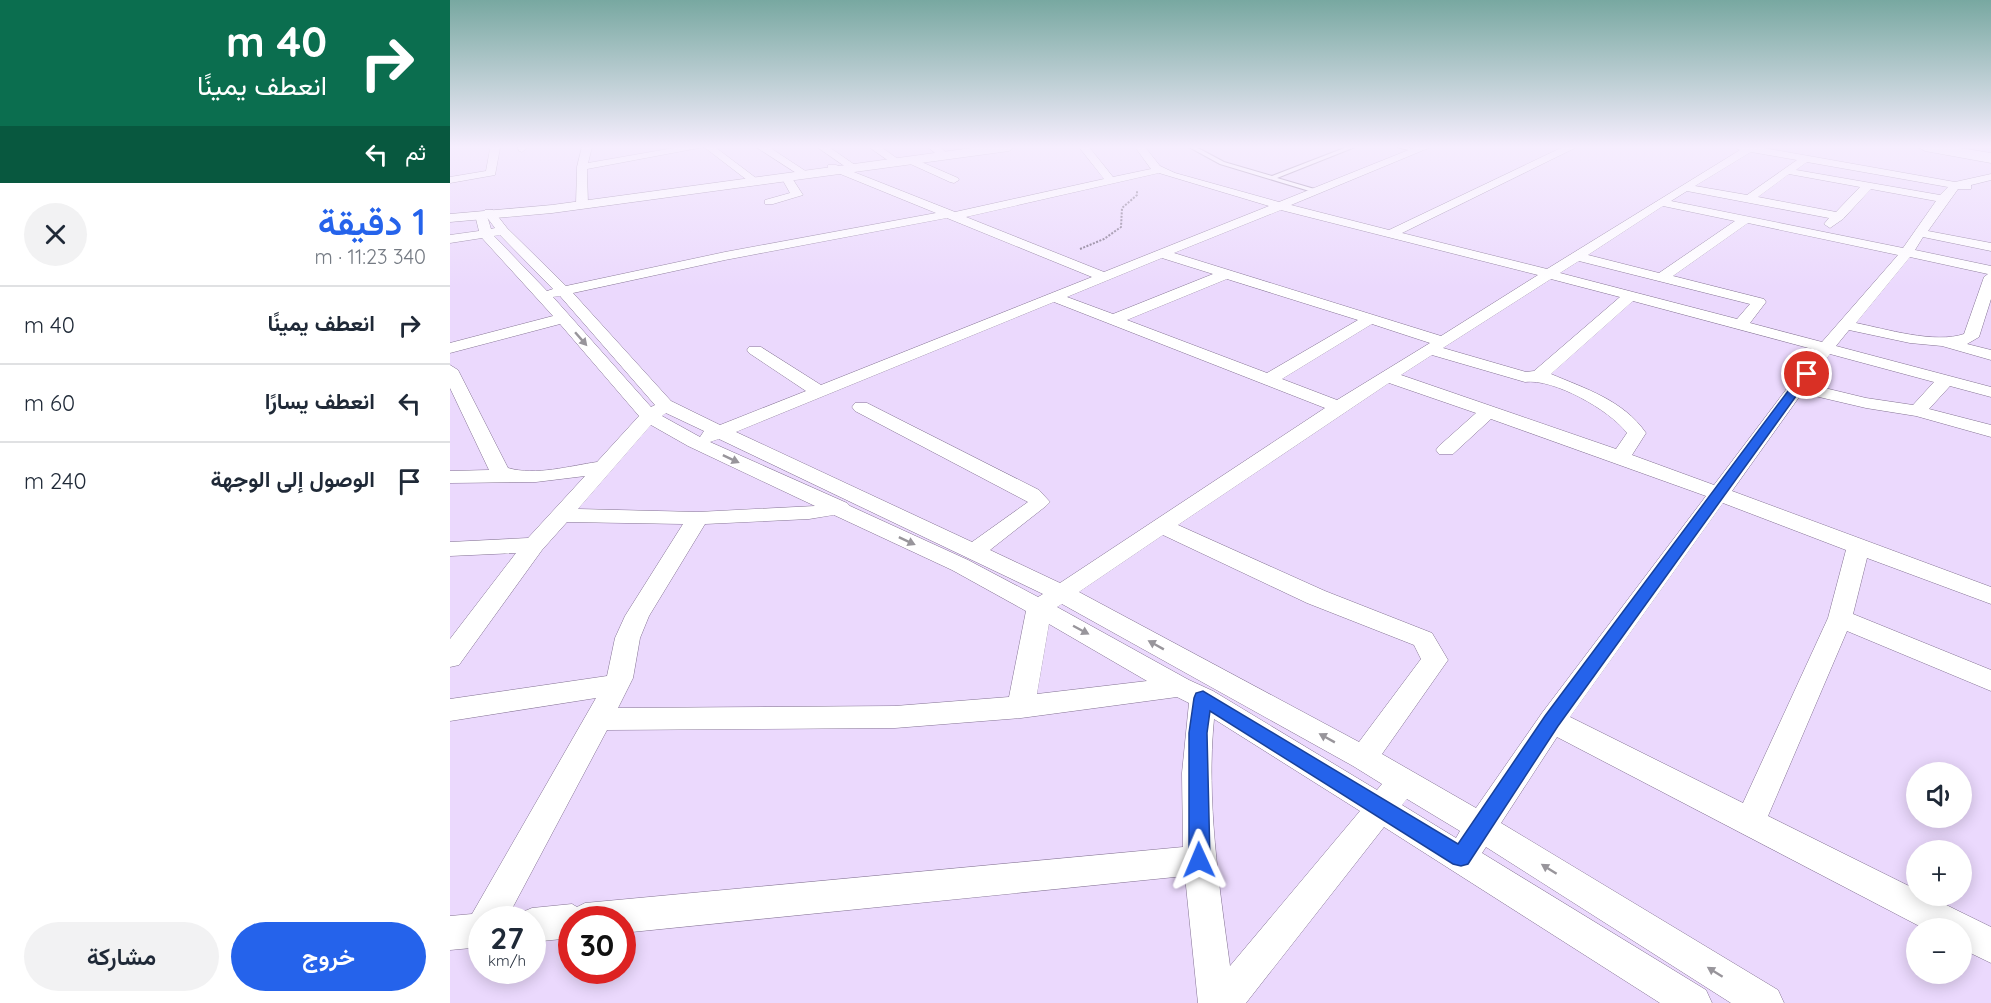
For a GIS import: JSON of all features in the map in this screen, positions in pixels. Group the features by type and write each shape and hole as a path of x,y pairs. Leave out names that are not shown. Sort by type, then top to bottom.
{"street":[{"path":"582,194 582,202"},
{"path":"450,218 488,220 640,194"},
{"path":"582,202 649,194"},
{"path":"769,202 796,194"},
{"path":"897,194 1103,276"},
{"path":"553,293 714,258 950,215 1051,194"},
{"path":"1239,194 1991,392"},
{"path":"706,437 1309,194"},
{"path":"1390,234 1474,194"},
{"path":"1464,212 1499,194"},
{"path":"1021,707 1040,608 1339,407 1675,194"},
{"path":"1721,194 1839,216"},
{"path":"1749,199 1756,194"},
{"path":"1820,234 1860,194"},
{"path":"1461,857 1552,721 1718,494 1826,348 1907,252 1948,194"},
{"path":"1662,202 1991,270"},
{"path":"1662,277 1746,219"},
{"path":"450,239 488,220"},
{"path":"488,220 518,271 553,293 657,410"},
{"path":"1412,239 1432,228"},
{"path":"1920,233 1991,247"},
{"path":"1160,253 1370,319 1437,346 1525,377 1539,375 1591,398 1629,419 1637,433 1620,457"},
{"path":"1577,256 1758,302 1740,325"},
{"path":"1113,320 1226,274"},
{"path":"1939,342 1963,342 1971,337 1991,277"},
{"path":"553,293 563,318 657,410 837,509 960,565 1191,692 1461,857 1693,1003"},
{"path":"1052,296 1339,407"},
{"path":"1539,375 1630,296"},
{"path":"450,348 563,318"},
{"path":"1268,380 1370,319"},
{"path":"1845,326 1939,342 1991,355"},
{"path":"755,350 819,391"},
{"path":"450,370 495,465 500,472 507,475"},
{"path":"1389,377 1620,457 1991,596"},
{"path":"1917,411 1946,380"},
{"path":"1797,387 1866,403 1917,411 1991,431"},
{"path":"450,417 467,405"},
{"path":"861,407 1032,494 1039,502 974,551"},
{"path":"454,646 534,545 657,410"},
{"path":"1446,450 1488,412"},
{"path":"706,437 860,496 1061,593 1364,758 1481,827 1765,1003"},
{"path":"450,477 534,475 603,467"},
{"path":"562,515 698,518 798,514 837,509 860,496"},
{"path":"495,906 617,685 624,669 629,633 641,609 698,518"},
{"path":"1162,526 1316,597 1423,639 1435,660 1364,758"},
{"path":"450,549 534,545"},
{"path":"1750,820 1840,618 1858,548"},
{"path":"1840,618 1991,681"},
{"path":"450,710 617,685"},
{"path":"599,719 895,717 1191,692"},
{"path":"1191,692 1198,733 1199,860 1216,1003"},
{"path":"1552,721 1750,820 1938,918"},
{"path":"1222,1003 1402,781"},
{"path":"636,915 1199,860"},
{"path":"450,933 468,931"},
{"path":"1972,936 1991,946"}],"path":[{"path":"1059,258 1104,239 1121,227 1122,208 1136,194"}],"route":[{"path":"1199,860 1197,757 1203,698 1461,857 1552,721 1807,374"}]}
